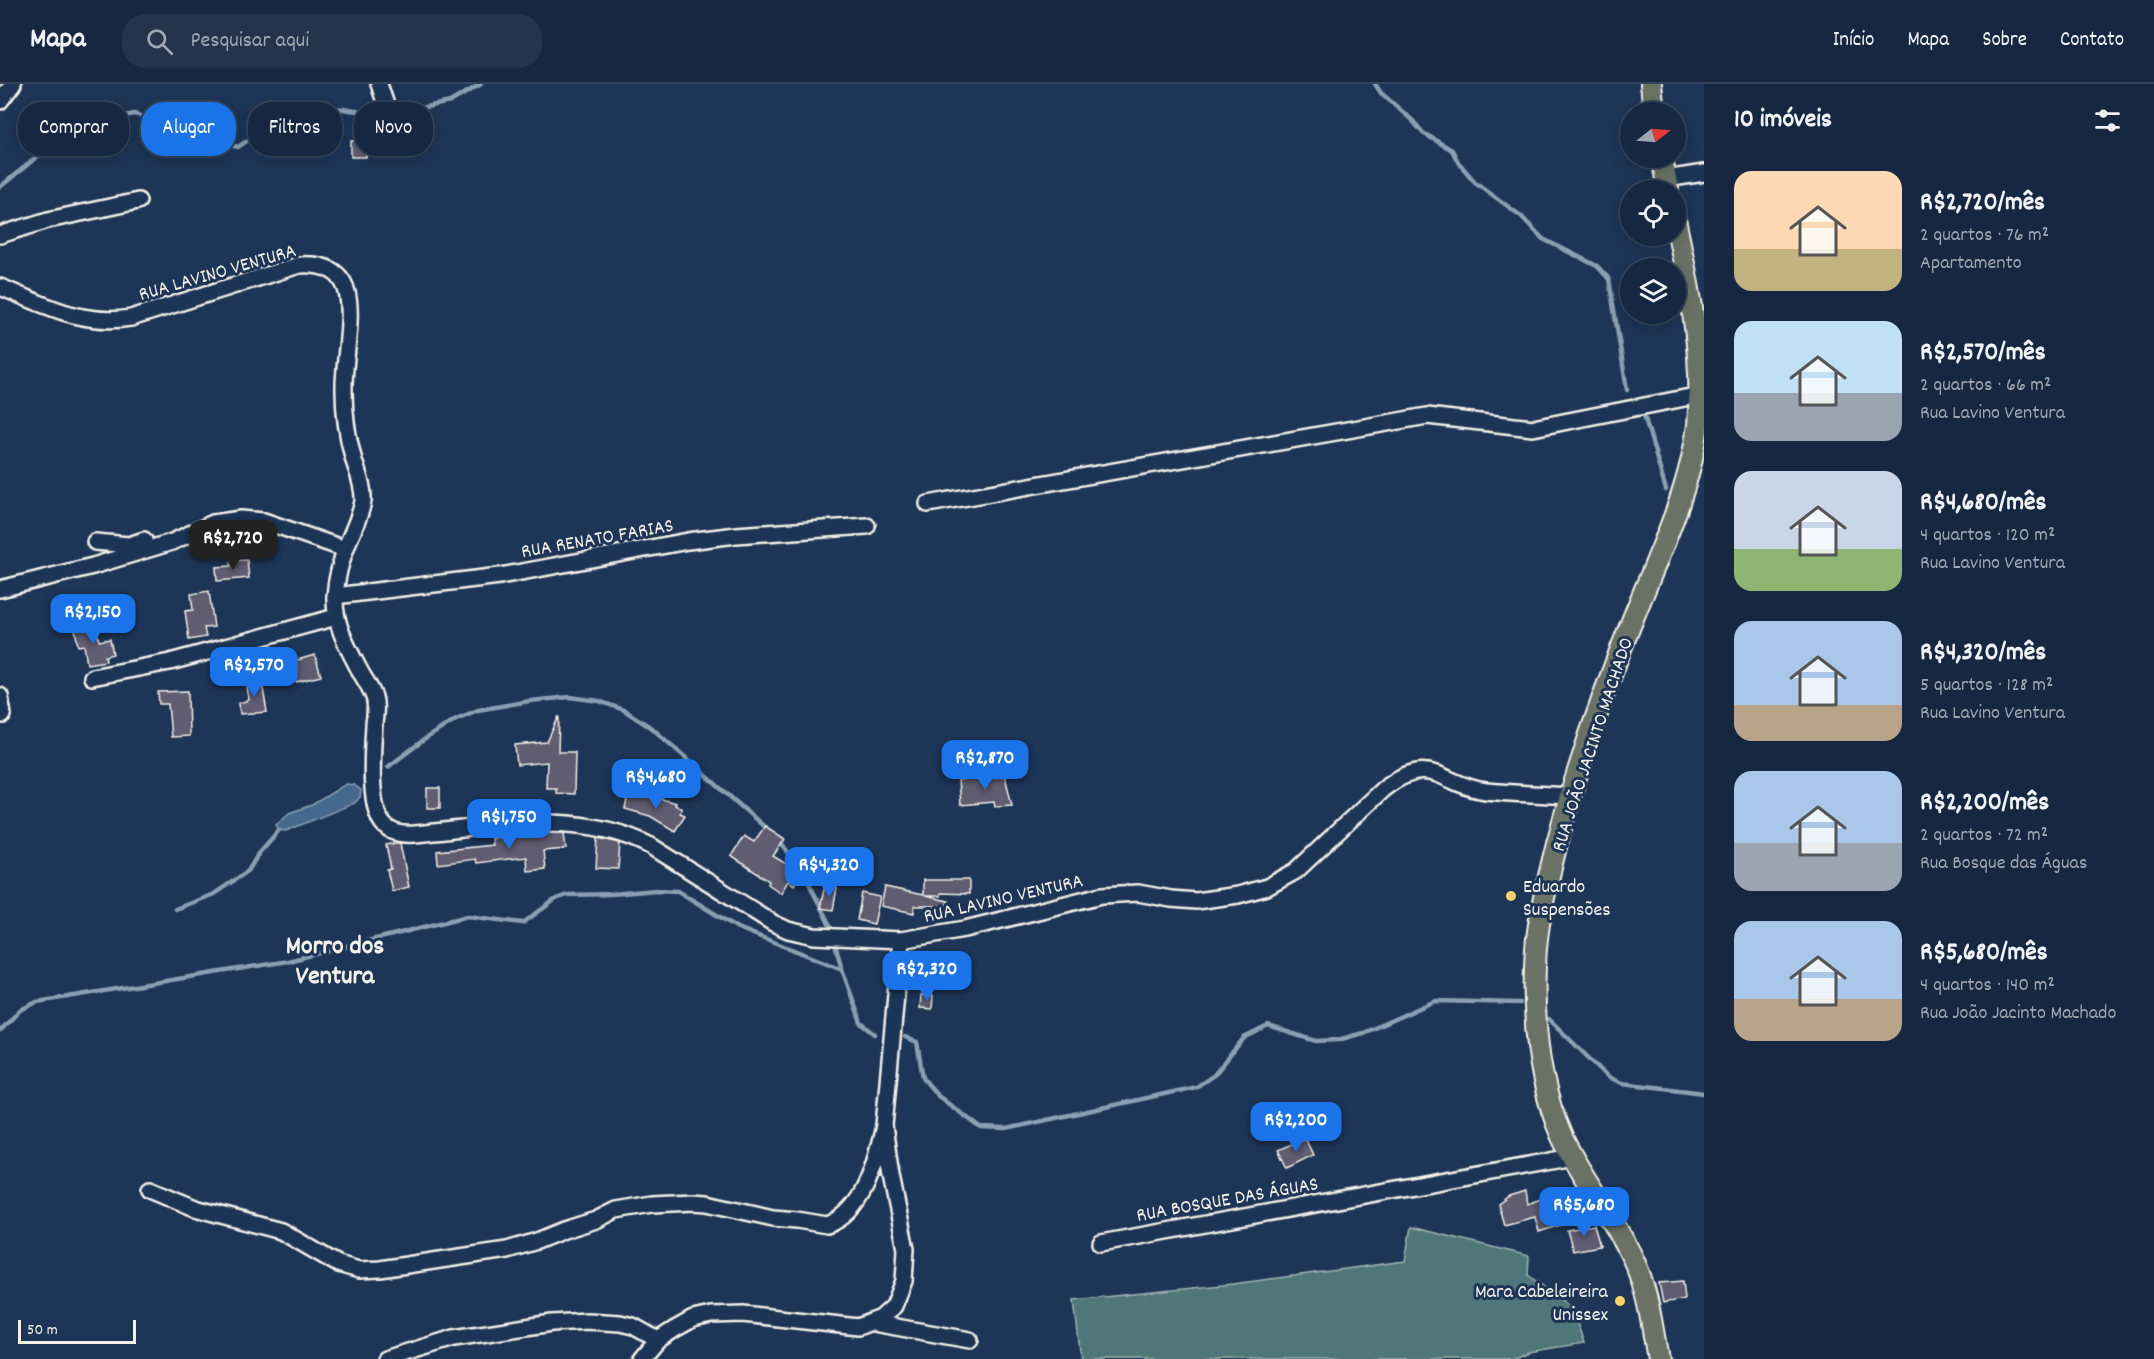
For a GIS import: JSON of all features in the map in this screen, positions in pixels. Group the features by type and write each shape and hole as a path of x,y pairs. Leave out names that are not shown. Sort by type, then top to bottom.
{"main road":[{"path":"1651,84 1653,102"},
{"name":"RUA JOÃO JACINTO MACHADO","path":"1658,1359 1640,1276 1624,1242 1586,1183 1562,1137 1548,1095 1539,1050 1535,991 1540,915 1570,796 1614,663 1686,484 1694,451 1700,395 1695,317 1680,246"}],"street":[{"path":"0,101 13,84"},
{"path":"379,84 385,102"},
{"path":"1682,180 1704,173"},
{"path":"0,235 48,220 138,201"},
{"name":"RUA LAVINO VENTURA","path":"0,287 77,317 105,321 131,318 299,266 316,266 336,273 345,286 349,302 345,408 348,436 363,492 360,511 345,549 335,596 336,617 350,651 375,699 373,751 375,799 379,817 390,830 403,834 415,834 558,822 607,829 631,836 651,846 773,923 788,930 814,936 901,940 965,929 1102,895 1138,893 1196,901 1238,895 1267,887 1287,877 1306,863 1383,789 1412,773 1436,772 1471,788 1486,791 1570,796"},
{"path":"928,504 1427,416 1533,428 1700,395"},
{"path":"95,542 129,545 193,525 240,519 257,520 345,549"},
{"path":"0,589 82,569 149,549 192,535 220,522"},
{"name":"RUA RENATO FARIAS","path":"335,596 500,576 698,540 736,535 867,526"},
{"path":"92,677 170,662 336,617"},
{"path":"0,696 3,715"},
{"path":"150,1189 195,1208 281,1231 338,1264 359,1270 380,1269 507,1250 596,1220 616,1210 652,1204 707,1203 773,1218 827,1225 844,1215 864,1188 875,1166 884,1126 901,940"},
{"path":"642,1359 658,1340 693,1319 743,1314 847,1327 866,1326 881,1318 894,1306 902,1290 906,1273 904,1233 891,1176 884,1126"},
{"name":"RUA BOSQUE DAS ÁGUAS","path":"1101,1243 1573,1157"},
{"path":"385,1359 454,1338 552,1323 588,1321 620,1323 633,1326 658,1340"},
{"path":"873,1323 970,1340"}],"green space":[{"path":"1411,1227 1529,1256 1528,1275 1572,1308 1584,1343 1528,1352 1512,1359 1081,1359 1074,1300 1233,1284 1405,1261"}],"water":[{"path":"346,784 354,785 361,790 360,797 355,803 286,831 279,830 276,825 289,813 312,805"}],"building":[{"path":"351,141 354,141 354,156 366,157 351,157"},
{"path":"247,560 249,578 217,581 216,567 231,566 231,561"},
{"path":"209,591 214,627 204,628 206,637 189,640 185,611 193,610 191,594"},
{"path":"96,626 99,641 110,639 113,654 105,656 106,661 87,664 84,645 78,646 75,629"},
{"path":"315,655 321,676 296,682 290,662"},
{"path":"261,677 267,712 240,714 239,703 249,700 246,680"},
{"path":"188,691 189,736 171,737 168,704 159,704 158,692"},
{"path":"559,716 558,752 575,752 574,794 556,793 556,788 546,788 547,762 517,765 515,745 547,742"},
{"path":"1005,776 1012,805 995,806 994,802 960,805 958,780"},
{"path":"427,788 440,788 440,808 427,808"},
{"path":"640,793 676,803 675,805 682,809 680,813 685,815 675,831 650,816 625,809 628,795 639,798"},
{"path":"765,826 785,839 773,856 801,873 794,885 788,881 781,893 768,884 769,881 731,856 744,836 754,842"},
{"path":"564,833 566,849 543,851 545,869 527,871 526,857 476,863 475,859 438,864 437,851 492,845 491,838"},
{"path":"598,838 620,843 618,869 596,868"},
{"path":"400,843 409,887 392,891 387,870 391,869 386,845"},
{"path":"923,880 969,880 969,894 940,893 940,896 925,896 948,901 947,906 914,906 914,913 881,906 885,887 923,895"},
{"path":"825,885 837,888 833,910 820,908"},
{"path":"862,893 880,897 874,924 857,920"},
{"path":"917,955 931,955 931,979 917,979"},
{"path":"921,995 933,996 932,1009 920,1008"},
{"path":"1305,1138 1313,1155 1287,1168 1278,1150"},
{"path":"1525,1191 1527,1204 1562,1191 1564,1224 1539,1232 1535,1217 1504,1225 1498,1204 1509,1196"},
{"path":"1594,1225 1600,1246 1573,1251 1567,1230"},
{"path":"1683,1281 1685,1299 1663,1303 1659,1283"}],"waterway":[{"path":"433,106 450,102 481,84"},
{"path":"1375,84 1381,93 1423,133 1452,150 1458,162 1475,182 1521,216 1543,239 1597,266 1609,279 1627,390"},
{"path":"0,187 70,130 89,122 135,114 204,139 238,147 280,120 303,111 333,108 354,111"},
{"path":"1644,415 1666,490"},
{"path":"388,767 456,719 478,710 570,697 599,701 624,710 653,729 768,830"},
{"path":"175,909 214,894 248,871 259,853 279,830"},
{"path":"779,840 805,875 832,930"},
{"path":"0,1031 20,1010 37,1002 288,961 468,916 523,923 556,899 567,895 656,890 678,891 738,928 842,969 861,1023 875,1034"},
{"path":"835,944 842,969"},
{"path":"905,1037 917,1042 923,1078 938,1096 981,1128 1006,1129 1196,1087 1214,1075 1244,1038 1268,1026 1316,1041 1338,1040 1363,1033 1435,1001 1520,1003"},
{"path":"1549,1019 1608,1077 1622,1083 1704,1093"}],"place":[{"name":"Eduardo Suspensões","path":"1511,896"},
{"name":"Mara Cabeleireira Unissex","path":"1620,1301"}],"district":[{"name":"Morro dos Ventura","path":"335,959"}]}
